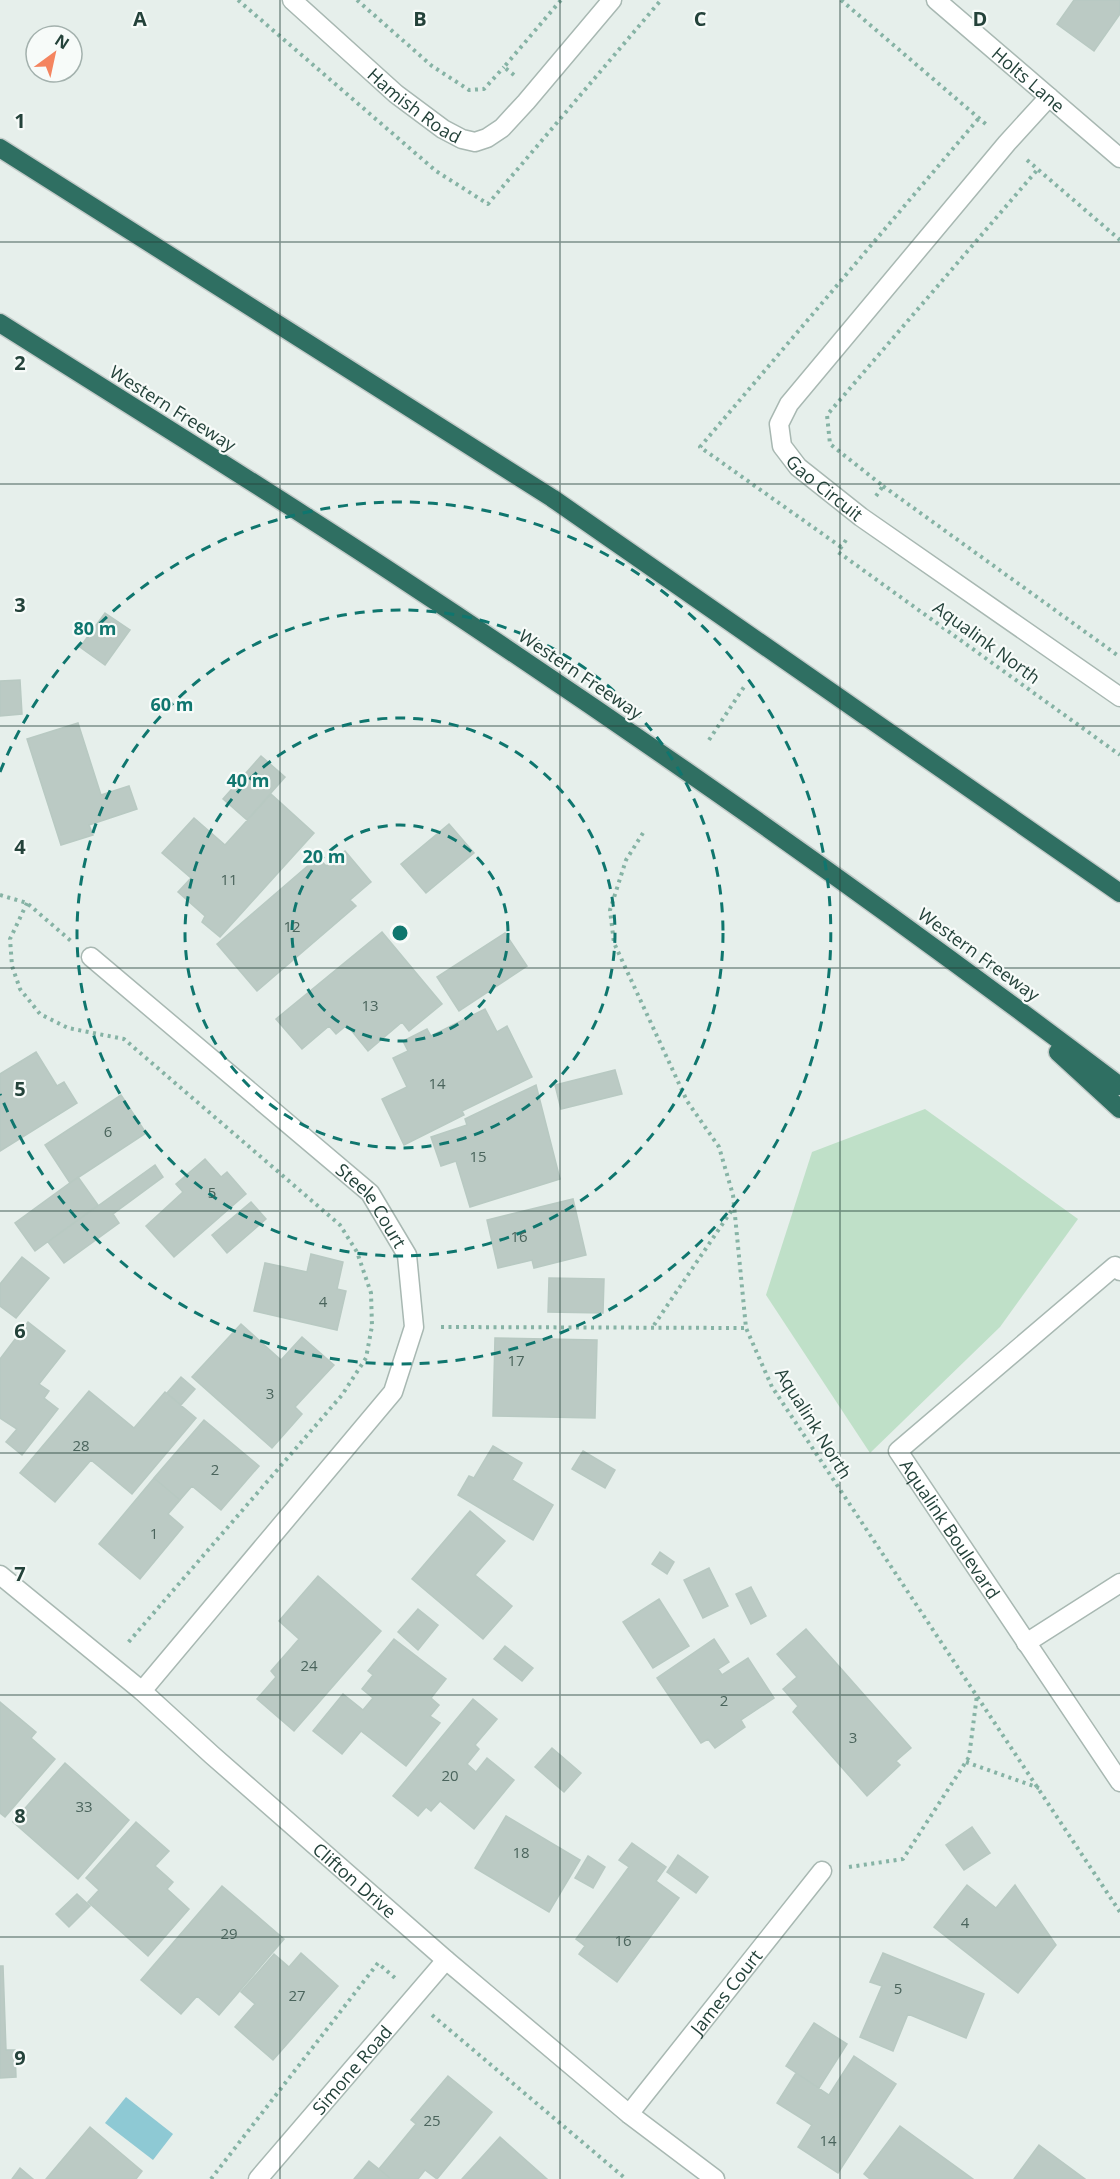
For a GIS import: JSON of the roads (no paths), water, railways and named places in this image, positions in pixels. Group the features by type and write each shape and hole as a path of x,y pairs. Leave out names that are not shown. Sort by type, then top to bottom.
{"highway":[{"path":"0,148 552,498 1120,893"},
{"name":"Western Freeway","path":"0,323 427,595 645,742 982,981 1120,1086"},
{"path":"982,981 1120,1110"}],"street":[{"name":"Hamish Road","path":"292,0 396,94 443,129 462,139 475,142 487,138 502,128 612,0"},
{"name":"Holts Lane","path":"936,0 1120,158"},
{"name":"Gao Circuit","path":"1049,97 1007,143 789,404 779,424 782,446 798,467 861,517 1120,698"},
{"name":"Steele Court","path":"91,957 370,1193 407,1255 414,1327 393,1392 142,1690"},
{"name":"Aqualink Boulevard","path":"1117,1268 898,1451 1120,1782"},
{"name":"Clifton Drive","path":"0,1575 142,1690 212,1755 446,1960 629,2114 715,2179"},
{"path":"1026,1643 1120,1583"},
{"name":"James Court","path":"629,2114 822,1870"},
{"name":"Simone Road","path":"258,2179 446,1960"}],"water":[{"path":"126,2097 173,2134 153,2160 105,2123"}]}
